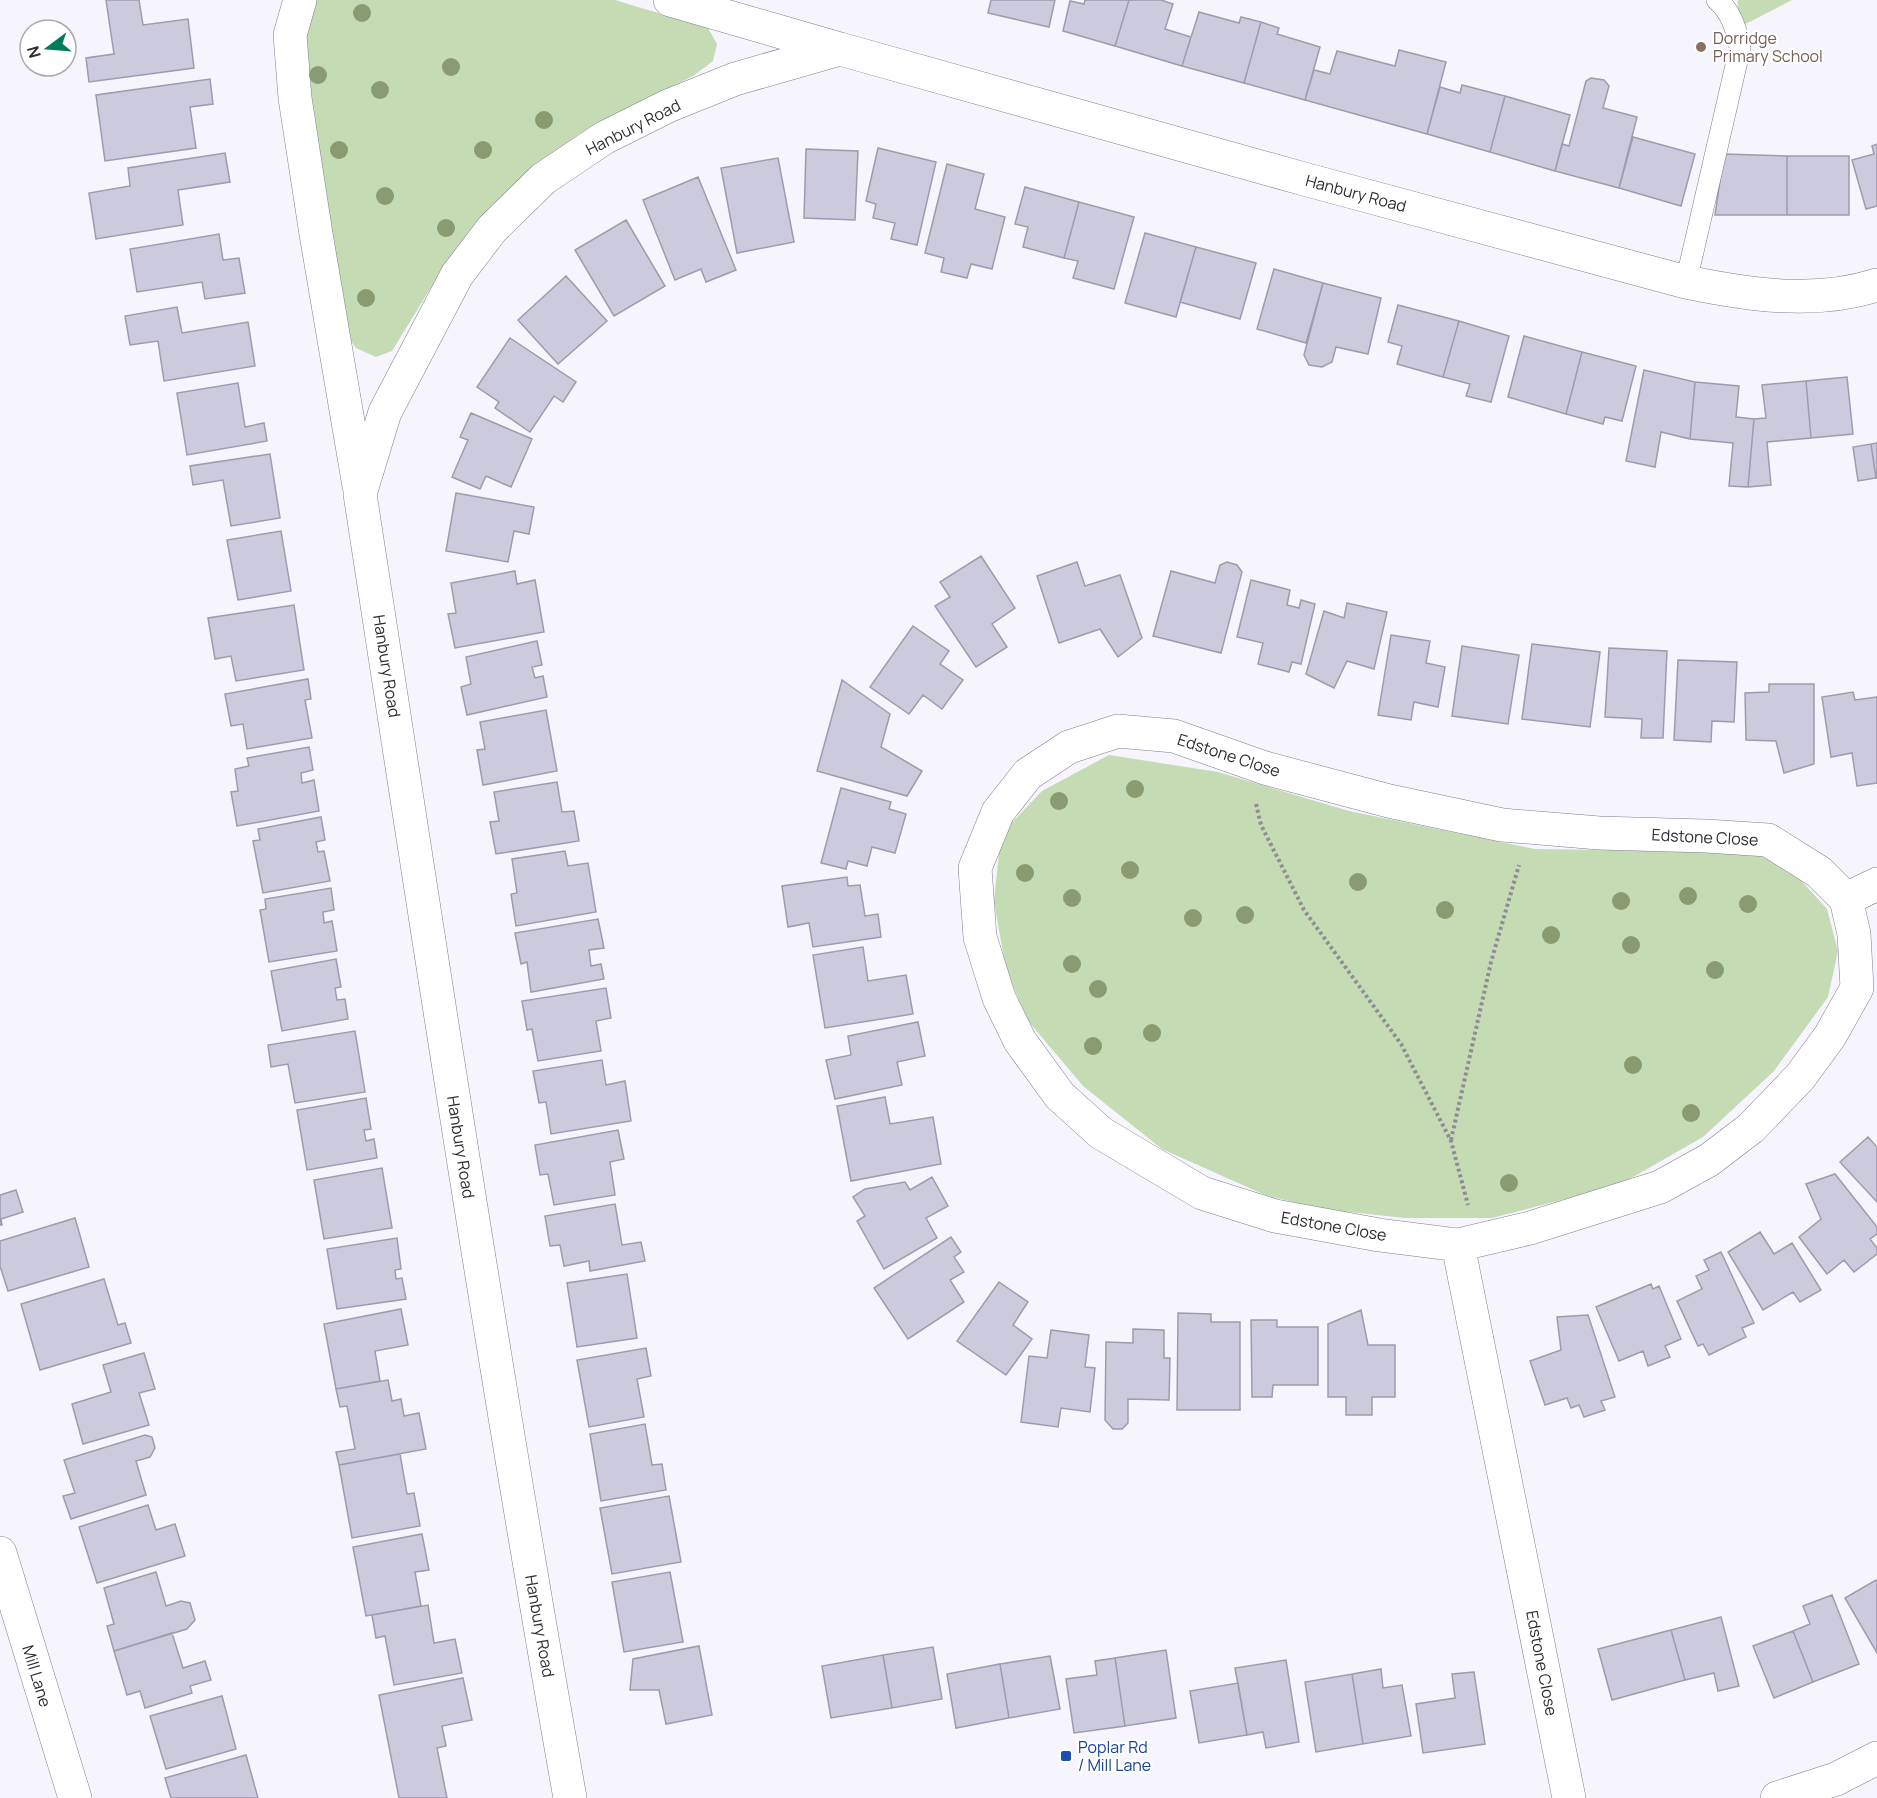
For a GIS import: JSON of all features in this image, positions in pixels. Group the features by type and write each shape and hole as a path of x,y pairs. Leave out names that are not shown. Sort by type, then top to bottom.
{"street":[{"name":"Hanbury Road","path":"300,0 290,35 296,98 315,234 360,494 524,1536 570,1798"},
{"name":"Hanbury Road","path":"670,0 1304,179 1686,282 1728,291 1804,298 1877,285"},
{"name":"Hanbury Road","path":"360,494 385,412 457,274 492,229 543,179 604,138 668,106 735,79 840,49"},
{"name":"Edstone Close","path":"1118,731 1174,736 1244,761 1389,801 1502,825 1599,833 1768,840 1819,872 1846,899 1854,934 1857,988 1830,1036 1800,1077 1751,1128 1709,1160 1659,1187 1530,1228 1467,1243 1379,1235 1275,1216 1202,1193 1101,1132 1060,1096 1020,1041 999,998 980,937 975,868 998,812 1028,774 1069,747 1118,731"},
{"path":"1846,899 1877,884"},
{"name":"Edstone Close","path":"1467,1243 1569,1798"},
{"name":"Mill Lane","path":"0,1553 75,1798"},
{"path":"1777,1798 1836,1779 1877,1758"}],"lane":[{"path":"1686,282 1740,48 1736,29 1722,4 1717,0"}],"path":[{"path":"1244,761 1261,825 1304,909 1401,1044 1451,1141 1467,1243"},
{"path":"1451,1141 1491,962 1530,827"}],"green space":[{"path":"312,0 615,0 708,28 717,44 713,61 693,76 579,134 508,192 449,258 392,351 376,357 356,348 345,333 303,46"},
{"path":"1738,0 1792,0 1736,29"},
{"path":"1109,755 1218,772 1349,811 1535,849 1753,852 1796,875 1827,909 1838,951 1828,997 1774,1071 1703,1137 1619,1185 1492,1218 1405,1218 1322,1209 1265,1195 1162,1149 1083,1086 1029,1022 1006,970 994,901 1001,834 1042,791"}],"building":[{"path":"106,0 139,0 143,25 188,19 194,68 89,82 86,58 114,54"},
{"path":"991,0 1055,0 1049,27 988,13"},
{"path":"1085,0 1129,0 1115,46 1063,31 1070,1 1084,4"},
{"path":"1129,0 1161,0 1173,4 1165,29 1191,37 1182,66 1115,46"},
{"path":"1199,12 1239,23 1241,17 1261,22 1244,83 1182,66"},
{"path":"1261,22 1279,28 1277,34 1320,47 1305,100 1244,83"},
{"path":"1399,50 1446,62 1427,134 1305,100 1314,70 1330,74 1337,51 1395,66"},
{"path":"1591,78 1604,80 1609,86 1603,108 1637,117 1619,188 1555,171 1562,144 1569,146 1586,81"},
{"path":"210,79 213,104 190,107 196,148 105,161 96,95"},
{"path":"1462,85 1505,96 1490,152 1427,134 1440,87 1460,93"},
{"path":"1505,96 1570,115 1555,171 1490,152"},
{"path":"1633,137 1695,154 1681,206 1619,188"},
{"path":"1877,144 1877,206 1866,209 1852,160 1874,154 1872,146"},
{"path":"878,148 936,162 917,245 891,239 895,223 873,218 876,204 866,201"},
{"path":"806,149 858,151 855,220 804,218"},
{"path":"225,153 230,182 178,190 183,225 96,239 89,193 130,186 128,168"},
{"path":"1724,154 1787,156 1787,215 1715,215"},
{"path":"1787,156 1849,156 1849,215 1787,215"},
{"path":"778,158 794,242 737,253 721,168"},
{"path":"947,164 984,174 975,209 1005,217 992,269 971,264 967,278 941,272 944,258 925,253"},
{"path":"698,177 736,270 706,282 701,269 675,280 643,200"},
{"path":"1025,187 1079,202 1064,258 1023,247 1028,227 1015,224"},
{"path":"1079,202 1134,217 1114,289 1073,278 1078,261 1064,258"},
{"path":"626,220 665,286 614,316 575,250"},
{"path":"1145,233 1196,247 1176,317 1125,303"},
{"path":"219,234 223,260 239,258 245,293 205,299 202,282 137,292 130,249"},
{"path":"1196,247 1256,263 1240,319 1180,302"},
{"path":"1274,269 1323,283 1306,343 1257,329"},
{"path":"566,276 607,321 558,364 518,320"},
{"path":"1323,283 1381,298 1368,354 1336,347 1332,362 1322,367 1309,365 1304,355"},
{"path":"1398,305 1459,321 1443,377 1397,364 1402,346 1388,342"},
{"path":"177,307 182,333 248,322 255,366 164,381 158,341 130,345 125,316"},
{"path":"1459,321 1509,336 1491,402 1466,396 1470,384 1443,377"},
{"path":"1524,336 1582,352 1566,414 1508,397"},
{"path":"510,338 576,382 563,402 554,396 530,432 495,408 499,402 477,387"},
{"path":"1582,352 1636,366 1622,421 1605,417 1603,424 1566,414"},
{"path":"1644,370 1695,382 1690,439 1661,432 1655,467 1626,461"},
{"path":"1847,377 1853,434 1811,438 1806,381"},
{"path":"1806,381 1811,438 1767,442 1771,485 1748,487 1754,419 1766,418 1762,385"},
{"path":"1695,382 1739,386 1736,417 1754,419 1748,487 1729,486 1733,443 1690,439"},
{"path":"238,383 245,427 264,423 267,441 187,455 177,393"},
{"path":"471,413 532,439 511,487 486,476 480,489 452,477 468,440 460,437"},
{"path":"1877,443 1877,478 1876,478 1871,444"},
{"path":"1871,444 1876,478 1858,481 1853,447"},
{"path":"270,454 280,518 231,526 223,480 193,485 190,466"},
{"path":"456,493 534,507 529,534 514,531 508,562 446,551"},
{"path":"281,531 291,591 238,600 227,540"},
{"path":"981,556 1015,608 992,624 1007,647 976,667 935,606 950,597 940,582"},
{"path":"1077,562 1085,586 1120,575 1142,638 1118,657 1100,629 1059,643 1037,576"},
{"path":"1227,562 1237,565 1242,572 1221,653 1153,636 1171,571 1215,583 1220,565"},
{"path":"515,571 517,584 535,580 544,632 455,648 448,614 456,613 451,583"},
{"path":"1251,580 1290,590 1287,605 1299,608 1301,600 1315,604 1301,664 1292,662 1289,672 1258,664 1263,643 1237,637"},
{"path":"1347,603 1387,612 1374,669 1347,661 1334,688 1306,674 1324,611 1344,618"},
{"path":"294,605 304,670 236,681 231,656 215,659 208,618"},
{"path":"913,626 949,651 940,664 963,680 942,709 923,695 909,714 870,687"},
{"path":"1391,635 1430,641 1426,663 1445,667 1438,707 1414,702 1411,720 1378,715"},
{"path":"537,641 542,665 532,667 535,678 543,676 547,697 467,715 461,687 471,684 466,657"},
{"path":"1532,644 1600,652 1590,727 1522,719"},
{"path":"1462,646 1519,655 1508,724 1452,716"},
{"path":"1609,648 1667,651 1663,738 1641,738 1642,719 1605,717"},
{"path":"1678,660 1737,662 1734,722 1712,721 1711,742 1674,740"},
{"path":"308,679 311,699 305,700 312,738 247,749 243,724 231,726 225,694"},
{"path":"842,680 890,714 881,747 922,771 907,796 817,771"},
{"path":"1769,684 1814,684 1814,764 1784,773 1776,741 1746,740 1745,693 1769,692"},
{"path":"1853,692 1855,700 1877,697 1877,783 1857,786 1852,753 1831,757 1822,697"},
{"path":"546,710 557,771 483,785 477,750 485,749 480,722"},
{"path":"309,747 313,770 301,773 302,783 314,780 319,811 237,826 231,792 238,791 235,769 249,766 247,758"},
{"path":"557,782 562,812 574,811 579,841 496,854 490,822 499,821 494,792"},
{"path":"841,788 891,802 889,809 906,814 895,853 872,847 867,866 848,861 846,869 821,863"},
{"path":"321,817 325,840 316,842 318,852 324,851 330,881 263,893 253,841 260,840 258,829"},
{"path":"565,851 568,866 588,863 596,912 516,926 511,894 517,893 512,859"},
{"path":"847,877 848,886 860,885 865,916 878,914 881,937 813,947 809,923 788,927 782,886"},
{"path":"331,888 334,910 323,912 324,923 332,921 337,951 269,962 260,910 266,909 265,899"},
{"path":"598,919 604,948 589,950 591,966 601,964 604,979 531,992 527,962 521,964 515,933"},
{"path":"863,947 868,981 906,975 913,1014 825,1028 813,955"},
{"path":"336,959 341,987 335,988 337,1000 345,999 348,1019 282,1031 271,971"},
{"path":"606,988 611,1018 596,1021 601,1051 538,1061 532,1029 527,1030 522,1001"},
{"path":"918,1022 925,1056 897,1062 902,1085 835,1099 826,1060 851,1055 848,1036"},
{"path":"355,1031 365,1092 295,1103 288,1064 271,1067 268,1045"},
{"path":"602,1060 606,1085 625,1081 631,1121 551,1134 546,1102 539,1103 533,1071"},
{"path":"885,1097 890,1124 933,1117 941,1164 851,1181 837,1106"},
{"path":"366,1098 371,1129 364,1130 366,1141 374,1139 377,1158 307,1170 297,1110"},
{"path":"618,1130 624,1159 610,1162 615,1195 554,1205 548,1174 540,1175 535,1145"},
{"path":"1868,1137 1877,1147 1877,1202 1840,1162"},
{"path":"382,1168 392,1228 324,1239 314,1180"},
{"path":"1835,1174 1877,1227 1877,1234 1870,1239 1877,1248 1877,1254 1854,1272 1844,1260 1827,1274 1799,1237 1821,1219 1806,1184"},
{"path":"932,1177 948,1206 926,1218 937,1238 884,1269 857,1221 865,1216 853,1197 865,1189 905,1182 910,1190"},
{"path":"16,1190 23,1212 1,1219 2,1225 0,1225 0,1195"},
{"path":"615,1204 622,1245 641,1242 645,1261 590,1271 589,1261 564,1266 560,1245 550,1246 545,1216"},
{"path":"75,1218 89,1267 8,1291 0,1266 0,1241"},
{"path":"1760,1232 1774,1254 1792,1243 1821,1290 1800,1302 1793,1292 1763,1310 1728,1252"},
{"path":"951,1237 961,1252 954,1257 964,1272 950,1280 964,1302 908,1339 874,1288"},
{"path":"397,1238 401,1269 395,1270 396,1279 402,1278 406,1299 337,1309 327,1249"},
{"path":"1721,1252 1754,1323 1742,1328 1746,1337 1709,1355 1703,1344 1698,1346 1677,1301 1702,1289 1696,1276 1709,1270 1704,1260"},
{"path":"627,1274 637,1338 577,1347 567,1283"},
{"path":"104,1279 118,1325 125,1323 131,1343 40,1370 21,1304"},
{"path":"999,1282 1028,1302 1013,1325 1032,1339 1006,1375 957,1341"},
{"path":"1651,1284 1653,1289 1659,1286 1681,1339 1665,1346 1670,1357 1648,1366 1643,1351 1619,1361 1596,1307"},
{"path":"401,1309 408,1345 375,1351 380,1381 336,1389 324,1324"},
{"path":"1361,1310 1368,1345 1395,1345 1395,1397 1372,1397 1372,1415 1346,1415 1346,1397 1328,1397 1328,1324"},
{"path":"1178,1313 1211,1314 1211,1322 1240,1322 1240,1410 1177,1410"},
{"path":"1588,1315 1615,1397 1601,1401 1605,1410 1584,1417 1579,1405 1571,1408 1567,1398 1545,1405 1530,1361 1561,1350 1557,1317"},
{"path":"1251,1320 1277,1320 1277,1327 1318,1327 1318,1385 1273,1385 1272,1397 1252,1397"},
{"path":"1133,1329 1164,1330 1164,1358 1170,1358 1169,1400 1128,1399 1128,1423 1122,1429 1113,1429 1105,1420 1106,1342 1133,1343"},
{"path":"1051,1330 1089,1335 1085,1367 1095,1368 1090,1412 1061,1408 1058,1427 1021,1422 1029,1356 1047,1358"},
{"path":"646,1348 651,1376 637,1379 644,1417 589,1427 577,1360"},
{"path":"144,1353 155,1389 139,1393 149,1425 83,1444 72,1404 111,1392 103,1365"},
{"path":"388,1380 392,1401 401,1399 404,1416 419,1413 426,1449 339,1465 336,1452 355,1449 347,1406 340,1407 336,1389"},
{"path":"645,1424 652,1465 662,1464 666,1490 601,1501 590,1434"},
{"path":"145,1435 152,1437 155,1448 150,1457 136,1461 146,1495 71,1519 63,1496 75,1493 64,1460"},
{"path":"400,1454 407,1494 414,1493 420,1526 352,1538 339,1465"},
{"path":"669,1496 681,1562 612,1574 600,1508"},
{"path":"148,1505 156,1530 175,1524 185,1556 97,1583 79,1527"},
{"path":"422,1534 429,1570 415,1572 421,1606 366,1616 353,1547"},
{"path":"156,1572 166,1606 181,1601 190,1603 195,1620 187,1629 114,1651 107,1626 114,1624 104,1588"},
{"path":"670,1572 683,1642 624,1652 612,1582"},
{"path":"1876,1580 1877,1582 1877,1653 1845,1598"},
{"path":"1832,1595 1859,1664 1813,1682 1793,1631 1810,1624 1803,1606"},
{"path":"428,1605 434,1643 455,1639 462,1673 394,1685 385,1636 376,1638 372,1615"},
{"path":"1721,1617 1739,1686 1718,1691 1714,1673 1685,1680 1671,1630"},
{"path":"1671,1630 1685,1680 1612,1700 1598,1649"},
{"path":"1793,1631 1813,1682 1774,1698 1753,1646"},
{"path":"172,1633 183,1668 205,1661 211,1680 190,1686 192,1693 145,1708 140,1691 127,1695 114,1651"},
{"path":"699,1646 712,1715 666,1724 659,1690 630,1690 633,1659"},
{"path":"933,1647 942,1699 892,1708 883,1655"},
{"path":"1166,1650 1176,1718 1125,1726 1115,1658"},
{"path":"883,1655 892,1708 831,1718 822,1666"},
{"path":"1050,1656 1060,1709 1009,1718 1000,1664"},
{"path":"1115,1658 1125,1726 1074,1733 1066,1679 1097,1675 1095,1661"},
{"path":"1286,1660 1299,1742 1266,1748 1263,1732 1247,1735 1235,1668"},
{"path":"1000,1664 1009,1718 956,1728 947,1674"},
{"path":"1381,1669 1383,1688 1402,1685 1411,1736 1363,1744 1352,1674"},
{"path":"1474,1672 1485,1744 1423,1753 1416,1704 1455,1698 1452,1674"},
{"path":"1352,1674 1363,1744 1316,1752 1305,1682"},
{"path":"463,1678 472,1720 442,1726 446,1746 437,1748 447,1798 399,1798 379,1695"},
{"path":"1238,1683 1247,1735 1199,1743 1190,1691"},
{"path":"222,1696 236,1749 166,1769 150,1716"},
{"path":"246,1755 258,1798 171,1798 165,1778"}],"place":[{"name":"Dorridge Primary School","path":"1701,47"},
{"name":"Poplar Rd / Mill Lane","path":"1066,1756"}]}
